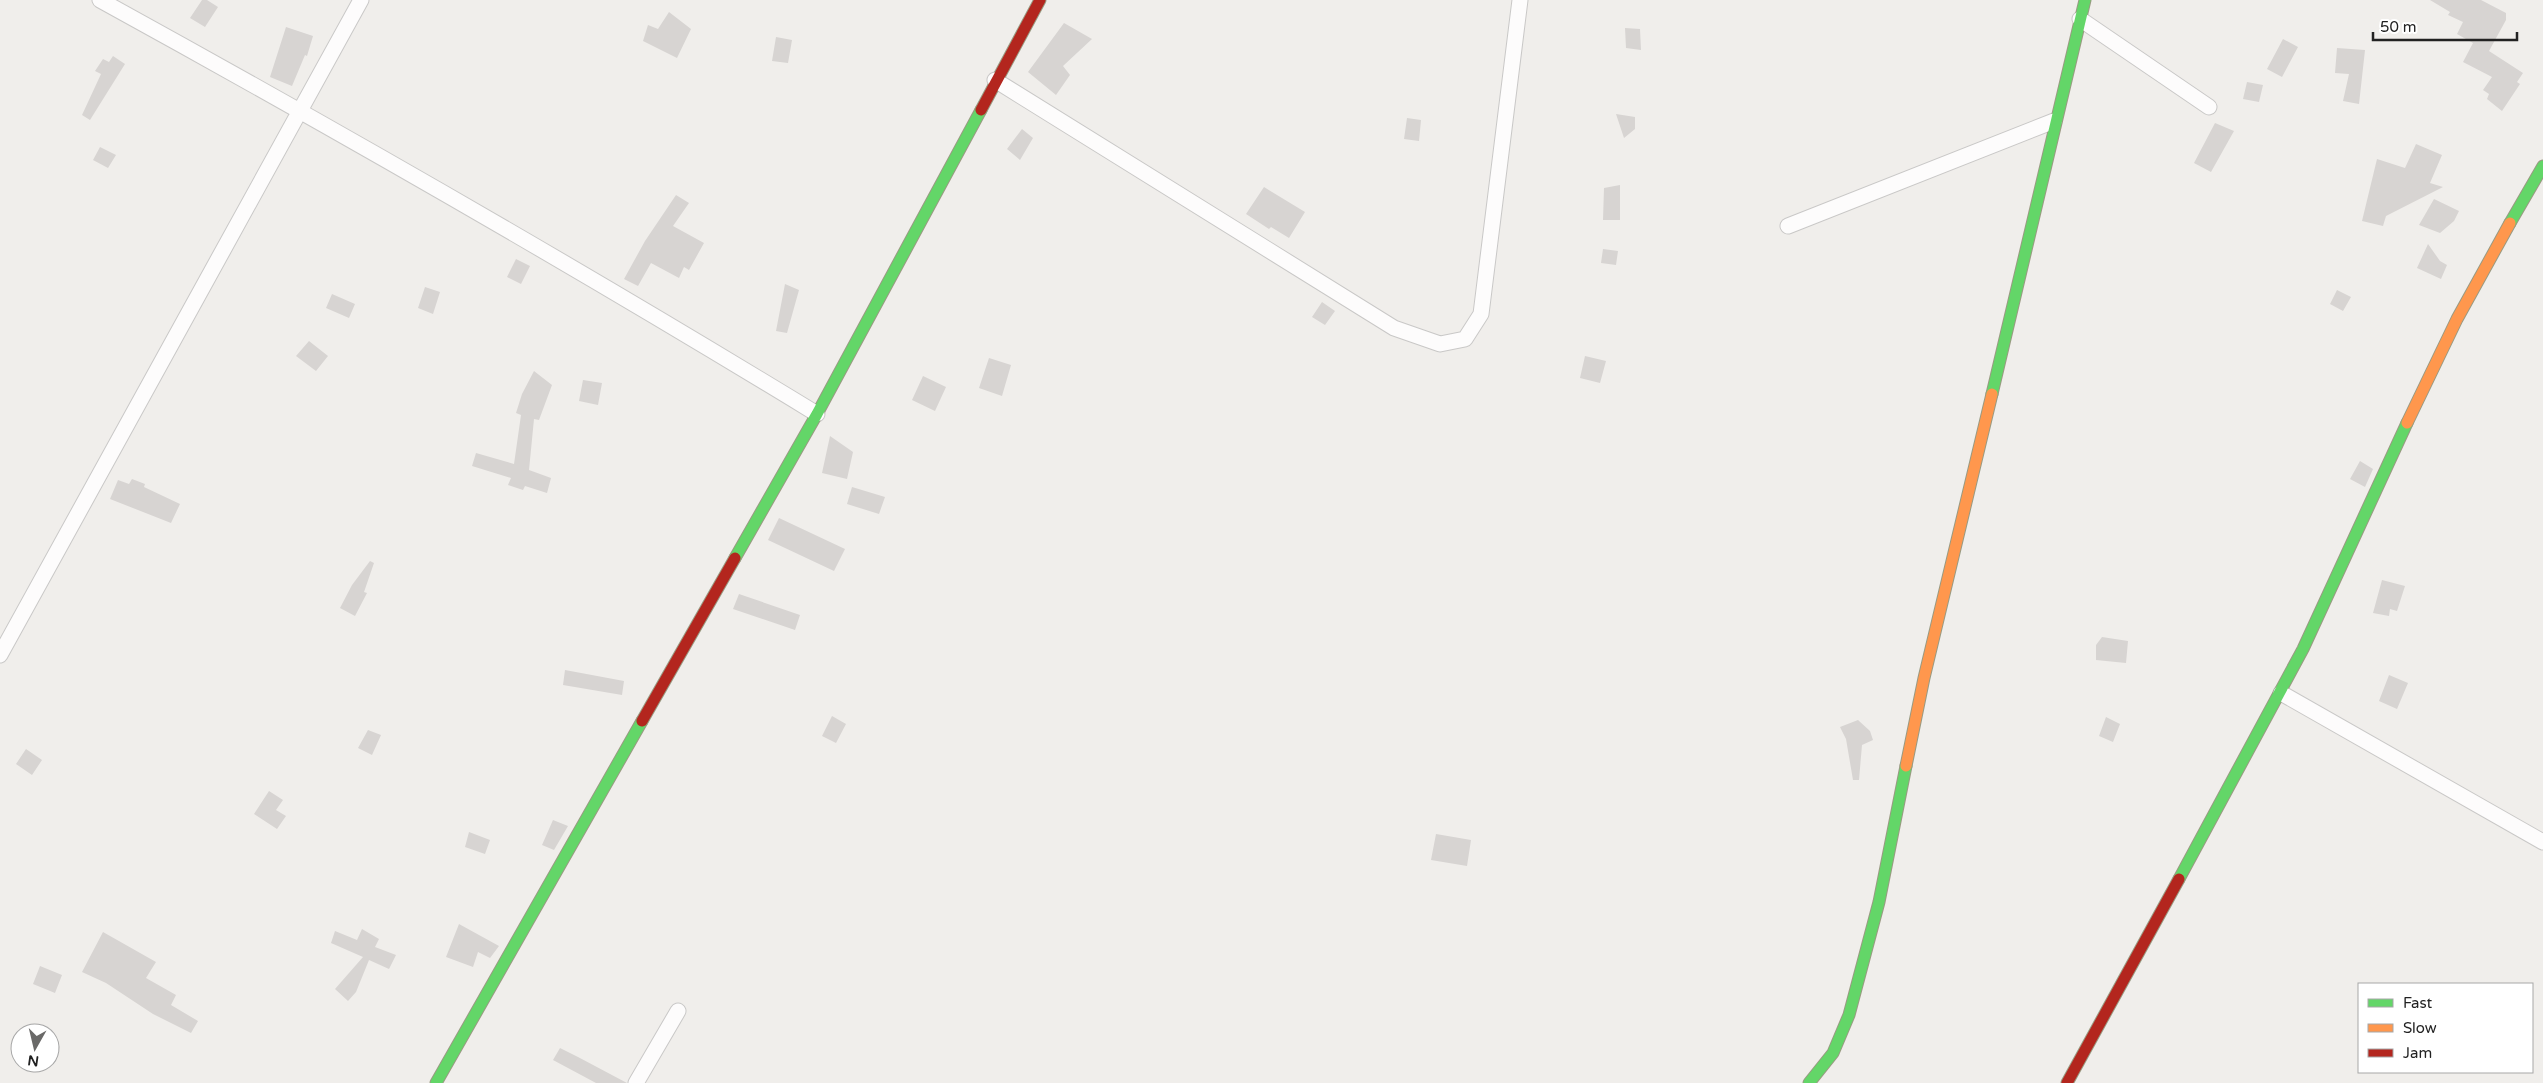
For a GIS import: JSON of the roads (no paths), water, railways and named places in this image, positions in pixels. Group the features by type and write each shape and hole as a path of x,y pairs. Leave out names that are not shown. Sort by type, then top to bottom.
{"street":[{"path":"100,0 299,110 638,304 817,414"},
{"path":"0,655 361,0"},
{"path":"436,1083 817,414 1040,0"},
{"path":"996,80 1394,328 1440,344 1465,339 1481,314 1520,0"},
{"path":"1809,1083 1833,1053 1849,1015 1879,902 1924,678 2084,0"},
{"path":"2080,19 2209,107"},
{"path":"1788,226 2054,121"},
{"path":"2067,1083 2281,693 2307,642 2447,340 2510,221 2543,166"},
{"path":"2281,693 2543,842"},
{"path":"636,1083 678,1011"}]}
